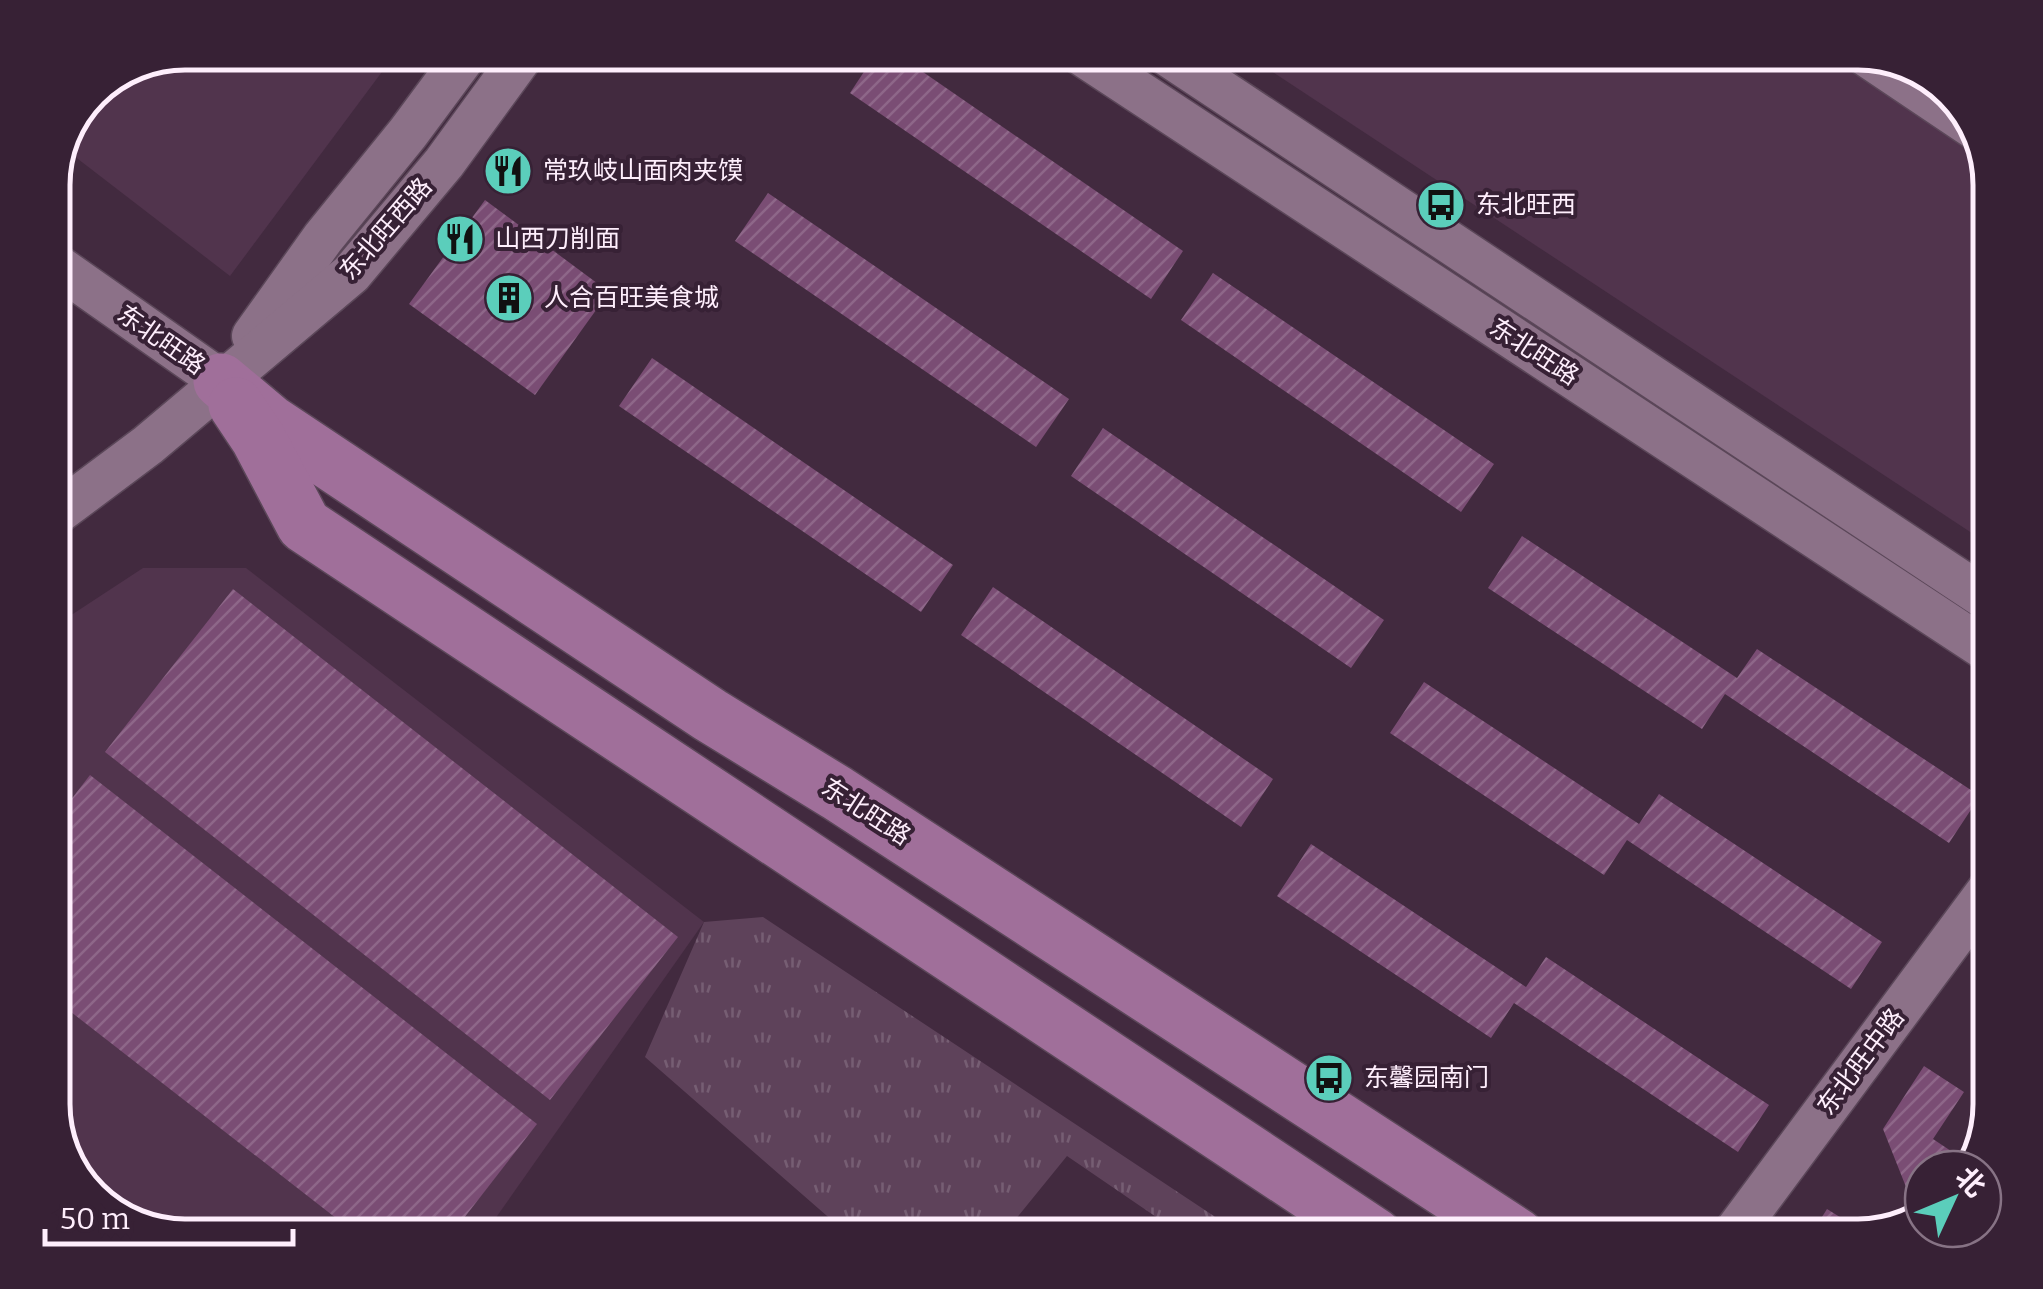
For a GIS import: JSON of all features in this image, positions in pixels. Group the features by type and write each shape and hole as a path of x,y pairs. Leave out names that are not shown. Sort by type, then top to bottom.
{"main road":[{"name":"东北旺路","path":"221,381 258,438 304,525 1349,1219"},
{"name":"东北旺路","path":"221,381 271,423 710,715 837,793 1490,1219"}],"street":[{"name":"东北旺西路","path":"221,381 323,238 455,70"},
{"name":"东北旺西路","path":"70,503 148,444 351,274 444,162 512,70"},
{"name":"东北旺路","path":"1105,70 1973,641"},
{"name":"东北旺路","path":"1190,70 1973,590"},
{"path":"1902,79 1937,102"},
{"name":"东北旺路","path":"70,276 221,381"},
{"name":"东北旺中路","path":"1745,1219 1973,911"}],"shaded area":[{"path":"383,70 230,276 74,156 94,115 121,89 162,72"},
{"path":"1270,70 1858,70 1888,74 1919,88 1954,121 1967,148 1973,177 1973,534"},
{"path":"143,568 246,568 704,922 495,1219 170,1218 127,1204 85,1162 70,1112 70,616"}],"green space":[{"path":"763,917 1218,1219 1159,1219 1067,1156 1016,1219 831,1219 645,1057 704,922"}],"building":[{"path":"865,70 920,70 1183,251 1151,299 850,93"},
{"path":"768,193 1069,399 1036,447 735,241"},
{"name":"人合百旺美食城","path":"485,200 609,292 535,395 409,304"},
{"path":"1213,273 1494,464 1461,512 1181,320"},
{"path":"652,358 953,565 921,612 619,406"},
{"path":"1103,428 1384,620 1351,668 1071,476"},
{"path":"1522,536 1737,678 1757,649 1973,791 1973,807 1949,843 1725,694 1702,729 1488,588"},
{"path":"993,587 1273,779 1241,827 961,635"},
{"path":"233,589 678,937 550,1100 105,752"},
{"path":"1424,682 1639,824 1659,794 1882,942 1851,989 1627,840 1604,875 1390,733"},
{"path":"90,775 537,1124 463,1219 337,1219 70,1011 70,801"},
{"path":"1311,844 1526,987 1546,957 1769,1105 1738,1152 1514,1003 1491,1038 1277,896"},
{"path":"1924,1066 1964,1092 1933,1139 1948,1149 1903,1149 1903,1179 1883,1129"},
{"path":"1827,1209 1843,1219 1821,1219"}],"place":[{"name":"常玖岐山面肉夹馍","path":"508,171"},
{"name":"东北旺西","path":"1441,205"},
{"name":"山西刀削面","path":"460,239"},
{"name":"人合百旺美食城","path":"509,298"},
{"name":"东馨园南门","path":"1329,1078"}]}
